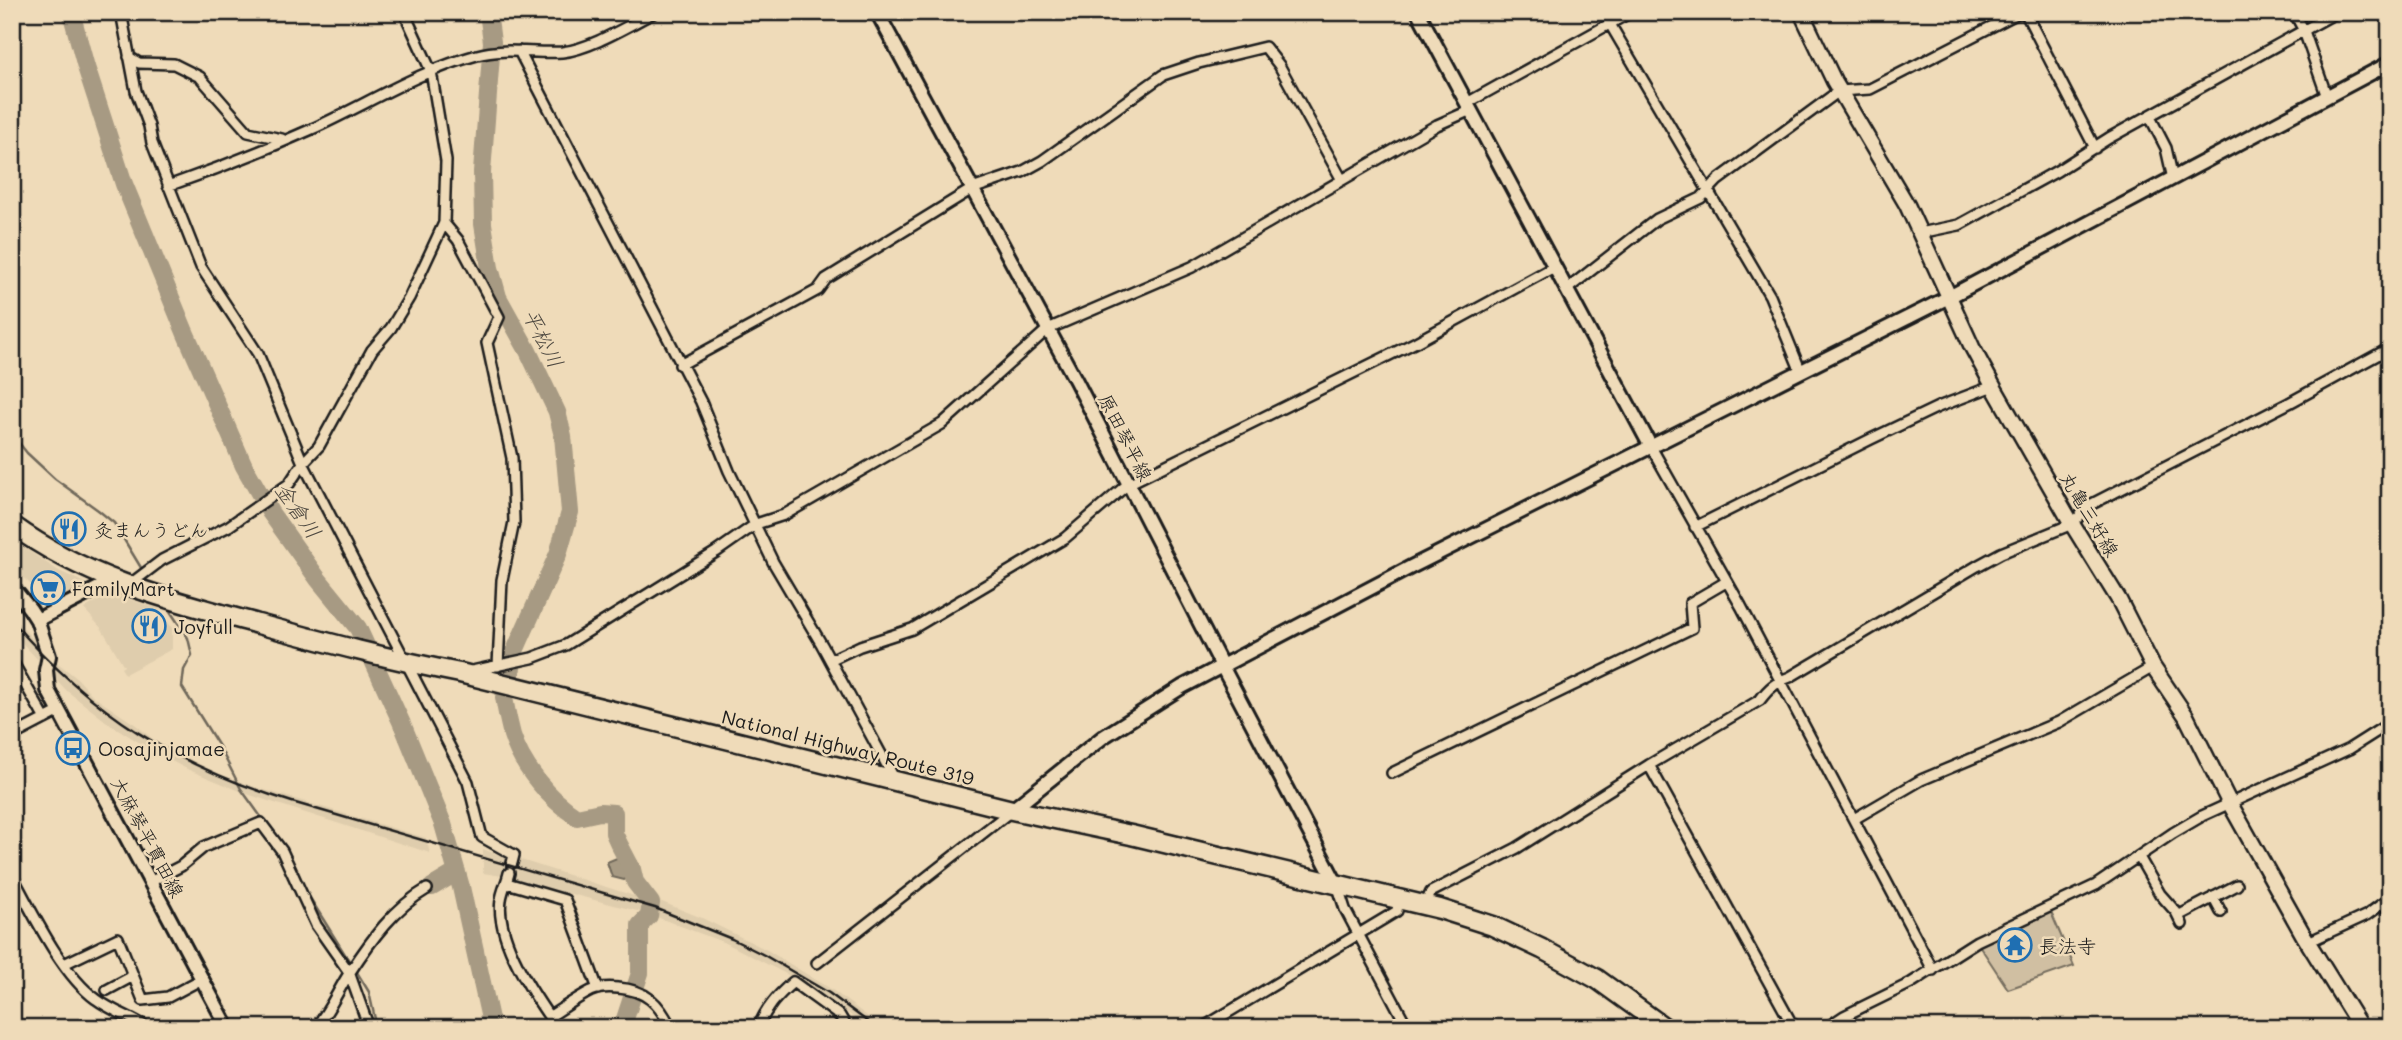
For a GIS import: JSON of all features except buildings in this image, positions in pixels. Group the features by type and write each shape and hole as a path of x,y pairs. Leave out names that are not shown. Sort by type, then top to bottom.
{"highway":[{"name":"National Highway Route 319","path":"12,525 66,559 120,583 295,634 400,662 460,673 1012,810 1425,905 1493,926 1542,949 1597,979 1665,1028"}],"main road":[{"name":"丸亀三好線","path":"1801,12 1839,92 1907,205 1972,347 1993,386 2119,600 2153,667 2186,716 2230,802 2308,942 2361,1028"}],"street":[{"path":"121,12 136,91 168,186 201,267 258,354 303,463 400,662 468,782 482,837 514,855 512,863"},
{"path":"37,620 120,583 237,520 289,484 319,446 372,350 391,328 409,299 444,223 446,161 431,71 404,12"},
{"path":"168,186 235,162 431,71 478,54 499,51 563,52 582,47 655,12"},
{"name":"原田琴平線","path":"877,12 1048,329 1336,883"},
{"path":"1418,12 1651,447 1780,680 1933,970"},
{"path":"460,673 532,658 566,645 716,552 756,524 784,515 942,424 1048,329 1192,267 1631,12"},
{"path":"1566,290 1657,219 1701,198 1718,180 1839,92 1870,89 2023,12 2095,148"},
{"path":"2294,12 2304,31 2327,97"},
{"path":"1920,233 1959,225 2337,12"},
{"path":"1610,24 1770,296 1801,372"},
{"path":"680,365 818,290 826,279 972,189 1022,172 1042,161 1163,75 1199,63 1265,47 1279,65 1342,180"},
{"path":"519,51 701,402 773,562 895,780"},
{"path":"130,57 139,63 174,64 200,77 248,132 277,139 288,138"},
{"path":"817,963 1103,737 1182,688 1411,568 1949,297 2390,63"},
{"path":"2150,117 2166,148 2173,179"},
{"path":"444,223 458,240 499,317 486,343 512,458 514,522 502,580 498,666"},
{"path":"830,660 860,646 912,629 1065,538 1128,484 1416,342 1554,267"},
{"path":"1425,905 1431,892 1517,848 1648,765 1760,700 1769,688 1780,680 1790,677 2001,553 2072,524 2090,505 2390,348"},
{"path":"1695,527 1938,407 1993,386"},
{"path":"1392,772 1692,628 1690,603 1726,582"},
{"name":"大麻琴平貫田線","path":"12,587 37,620 48,656 48,690 228,1028"},
{"path":"12,661 45,719"},
{"path":"1854,819 1921,780 2059,722 2153,667"},
{"path":"12,736 60,711"},
{"path":"1826,1028 1844,1016 1911,983 1977,941 2096,885 2173,832 2230,802 2349,749 2390,723"},
{"path":"1648,765 1794,1028"},
{"path":"150,882 181,866 204,847 261,823 282,851 316,925 349,972 369,1028"},
{"path":"2139,857 2153,892 2180,920 2213,897 2237,885"},
{"path":"12,875 64,964 93,998 148,1028"},
{"path":"557,1028 528,988 509,944 500,914 501,898 508,878 565,900 598,989"},
{"path":"1336,883 1345,909 1408,1028"},
{"path":"315,1028 324,1018 349,972 394,912 427,889"},
{"path":"2213,897 2221,912"},
{"path":"1202,1028 1397,911 1399,898"},
{"path":"2308,942 2367,915 2390,898"},
{"path":"64,964 118,938 143,1000 168,997 202,979"},
{"path":"107,990 133,976"},
{"path":"758,1028 774,999 793,982 841,1016 847,1028"},
{"path":"549,1017 598,989 628,988 646,994 654,1001 671,1028"},
{"path":"1844,1016 1858,1028"},
{"path":"1220,1017 1224,1028"}],"shaded area":[{"path":"12,540 59,571 87,584 51,607 12,567"},
{"path":"110,593 159,609 172,628 172,649 125,674 121,668 124,666 102,629 84,609"},
{"path":"12,616 49,656 78,679 94,697 160,745 221,775 255,787 426,838 430,853 250,795 189,770 154,752 107,722 67,691 12,632"},
{"path":"483,849 509,859 508,862 517,862 518,859 647,900 645,913 513,879 514,875 503,872 502,876 483,873"},
{"path":"619,857 628,878 624,880 612,877 607,862"},
{"path":"657,900 702,918 767,950 831,989 883,1028 868,1028 796,979 728,944 654,916"},
{"path":"2050,910 2074,966 2008,989 1979,945"}],"waterway":[{"name":"金倉川","path":"71,12 124,184 244,466 270,512 318,579 358,628 403,726 443,824 461,887 492,1028"},
{"name":"平松川","path":"488,12 492,42 482,172 483,224 490,268 498,297 557,412 563,436 570,512 558,554 514,653 511,674"},
{"path":"12,434 27,453 55,479 114,523 143,571"},
{"path":"170,611 188,638 192,655 184,670 182,687 220,748 241,789 264,821"},
{"name":"平松川","path":"504,697 517,747 530,771 547,792 577,817 600,812 614,813 614,833 632,869 635,882 651,903 649,916 640,925 640,973 622,1028"},
{"path":"294,867 351,964"},
{"path":"432,887 457,872"},
{"path":"355,969 369,992 377,1028"}],"railway":[{"path":"12,621 42,654 105,710 139,733 211,772 292,802 655,908 764,955 829,993 876,1028"}],"place":[{"name":"灸まんうどん","path":"69,529"},
{"name":"FamilyMart","path":"48,588"},
{"name":"Joyfull","path":"149,626"},
{"name":"Oosajinjamae","path":"73,748"},
{"name":"長法寺","path":"2015,945"}]}
